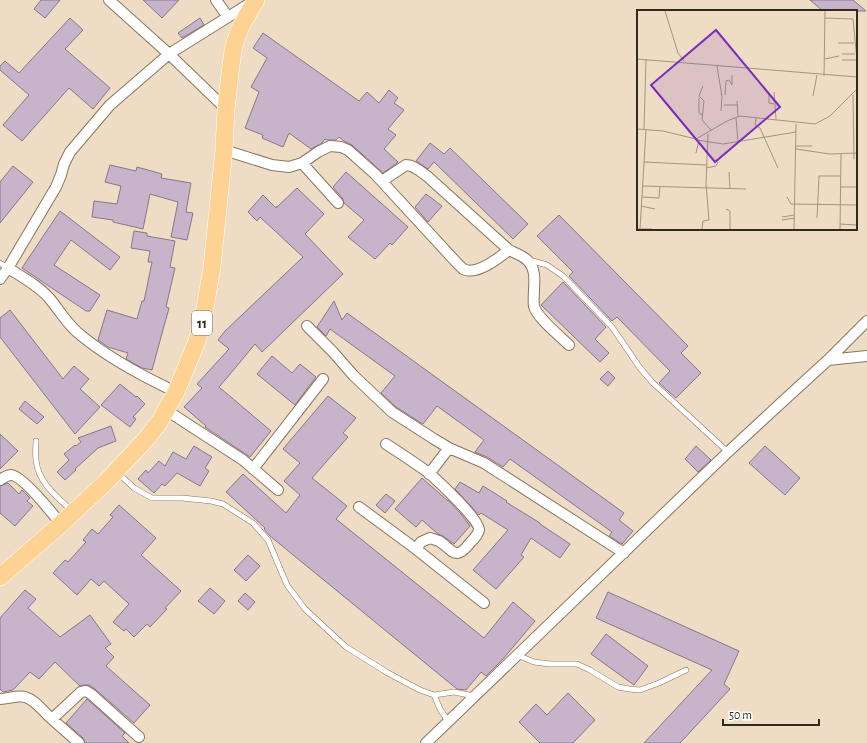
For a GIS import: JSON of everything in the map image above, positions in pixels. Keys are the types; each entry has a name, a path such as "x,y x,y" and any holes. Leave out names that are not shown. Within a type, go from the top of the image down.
{"highway":[{"name":"11","path":"0,577 106,482 147,438 160,421 176,392 197,341 204,314 212,267 224,150 230,65 234,45 241,26 256,0"}],"street":[{"path":"109,0 169,54 226,109"},
{"path":"216,0 228,17"},
{"path":"0,279 4,266 56,187 64,164 73,148 110,105 169,54 256,0"},
{"path":"224,150 272,165 289,167 302,163 330,146 341,147 348,150 375,174 464,270 477,270 496,260 509,250"},
{"path":"302,163 338,203"},
{"path":"382,181 406,165 414,167 427,176 509,250 527,260 533,268 534,306 543,321 568,345"},
{"path":"4,266 36,287 49,298 76,331 91,343 145,377 176,392"},
{"path":"426,743 728,452 828,360 867,321"},
{"path":"307,326 354,376 392,412 449,448 484,464 624,553"},
{"path":"828,360 867,356"},
{"path":"253,469 323,379"},
{"path":"166,410 243,460 278,490"},
{"path":"386,444 429,474 464,507 478,524 479,530 476,536 467,548 459,553 450,551 438,541 430,538 421,542 416,549"},
{"path":"429,474 449,448"},
{"path":"0,480 10,475 18,478 42,501 67,518"},
{"path":"359,507 416,549 484,603"},
{"path":"52,719 81,692 86,691 139,737"},
{"path":"0,699 17,696 29,698 79,743"}],"lane":[{"path":"527,260 547,265 563,276 612,327 640,368 653,383 728,452"},
{"path":"36,441 36,460 40,476 67,518"},
{"path":"116,471 134,488 152,498 182,498 211,501 223,504 253,524 268,540 287,585 304,609 346,647 388,673 420,690 434,695 454,692 475,696"},
{"path":"517,655 534,662 550,664 577,664 618,687 640,690 686,670"},
{"path":"434,695 440,709 448,721"}],"building":[{"path":"41,0 60,0 45,18 34,9"},
{"path":"143,0 179,0 162,18"},
{"path":"810,0 853,0 866,11 857,10 822,10"},
{"path":"70,18 83,30 65,49 110,88 93,109 69,88 22,141 3,125 29,95 0,70 0,66 5,61 19,73"},
{"path":"200,18 204,25 182,38 178,33"},
{"path":"263,33 359,101 367,92 379,103 389,90 398,98 394,103 404,110 388,129 396,135 384,149 398,162 383,173 352,145 339,137 336,140 325,139 322,143 311,149 289,133 283,147 262,138 263,135 245,128 259,92 251,87 267,58 253,48"},
{"path":"430,143 444,154 450,148 528,224 513,239 434,162 428,169 416,161"},
{"path":"110,165 136,171 137,167 162,174 161,178 191,183 186,212 193,213 187,240 171,237 178,202 150,194 143,229 113,222 113,220 92,217 94,201 117,204 121,186 105,182"},
{"path":"13,166 33,182 0,223 0,182"},
{"path":"346,172 408,227 392,245 390,243 375,259 348,237 364,220 344,203 343,199 333,187"},
{"path":"297,188 324,214 305,234 343,274 262,352 255,344 219,387 271,431 250,457 205,427 206,426 184,407 202,388 197,384 229,349 218,340 225,331 303,257 260,217 257,221 248,212 263,195 276,208"},
{"path":"426,194 442,206 428,222 415,207"},
{"path":"60,211 120,257 110,270 71,240 54,265 100,295 90,311 86,311 22,268"},
{"path":"559,215 688,346 681,353 701,373 676,398 659,383 670,371 617,317 612,321 569,276 573,272 537,236"},
{"path":"134,231 147,233 147,236 175,241 170,267 175,268 166,307 169,308 152,370 142,368 126,359 128,353 108,347 98,340 107,310 137,319 142,301 144,301 152,262 148,262 150,251 131,248"},
{"path":"563,282 606,327 595,339 609,353 600,362 541,305"},
{"path":"334,301 342,320 347,313 624,513 619,520 633,531 622,544 609,536 612,532 510,459 503,467 487,457 475,452 484,440 437,406 423,424 396,407 381,393 395,376 330,329 326,336 317,327"},
{"path":"10,310 63,379 74,366 89,379 80,389 100,407 75,434 0,337 0,318"},
{"path":"272,356 292,373 300,364 316,377 295,405 257,374"},
{"path":"608,371 615,378 608,386 600,379"},
{"path":"120,384 136,397 137,396 145,404 133,417 136,419 130,427 101,405"},
{"path":"328,396 356,418 343,433 348,437 312,478 347,506 336,519 484,638 513,602 535,621 503,659 486,676 481,672 466,690 457,689 270,536 264,529 265,528 226,492 243,474 286,513 300,495 284,481 300,463 283,449"},
{"path":"25,401 44,417 37,424 19,409"},
{"path":"111,426 116,441 98,448 65,480 57,472 69,460 64,454 81,442 78,438"},
{"path":"0,434 18,451 0,469"},
{"path":"194,446 212,457 205,468 209,471 200,486 177,473 165,486 162,484 154,493 138,479 146,470 148,473 159,461 165,466 173,452 186,459"},
{"path":"696,446 711,460 698,472 685,459"},
{"path":"765,446 800,478 785,495 749,463"},
{"path":"422,478 448,500 470,526 454,544 438,534 422,520 416,527 395,509"},
{"path":"460,482 479,493 483,486 570,544 560,558 531,538 521,555 524,557 496,589 473,570 508,530 481,513 479,515 455,489"},
{"path":"8,483 19,494 22,490 30,498 27,501 33,506 15,526 0,513 0,486"},
{"path":"386,494 395,501 385,513 376,505"},
{"path":"119,505 156,538 141,555 181,591 150,627 147,624 134,637 126,629 124,631 113,622 129,604 104,581 99,586 91,579 77,595 53,573 65,560 68,562 86,542 83,540 92,529 98,534 113,517 110,515"},
{"path":"248,555 260,566 246,581 234,570"},
{"path":"210,588 225,601 214,614 198,601"},
{"path":"25,590 36,599 28,608 60,637 90,615 111,644 105,648 114,657 106,666 150,705 134,723 95,689 89,685 80,686 55,662 39,679 30,672 13,690 3,692 0,689 0,618"},
{"path":"608,592 739,651 724,684 730,689 680,743 644,743 712,670 596,618"},
{"path":"245,593 255,602 248,610 238,601"},
{"path":"606,634 648,666 634,685 591,654"},
{"path":"568,693 595,720 573,743 540,743 519,722 536,704 547,715"},
{"path":"87,699 125,733 122,736 129,743 85,743 83,738 66,723"}]}
